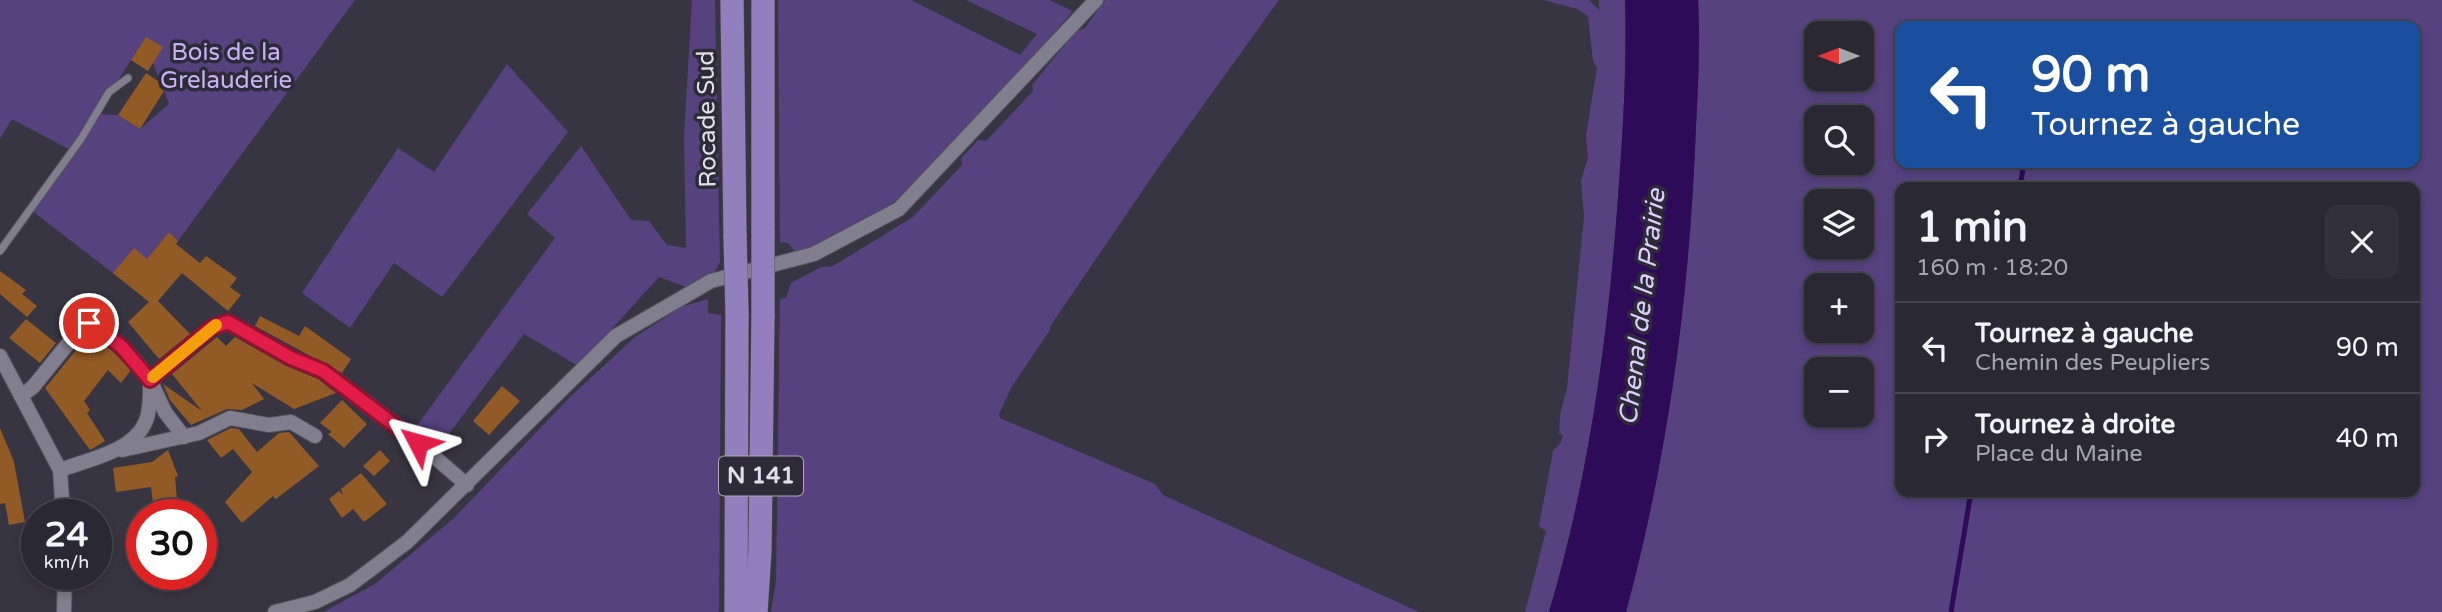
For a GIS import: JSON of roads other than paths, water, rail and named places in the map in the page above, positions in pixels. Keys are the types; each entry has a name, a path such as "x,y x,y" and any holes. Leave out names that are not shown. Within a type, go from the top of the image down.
{"highway":[{"name":"Rocade Sud","path":"732,0 737,312 736,612"},
{"name":"N 141","path":"756,612 760,550 763,314 763,0"}],"street":[{"path":"275,612 315,602 350,585 407,542 616,336 711,281 814,254 899,208 1096,0"},
{"path":"110,452 136,435 146,423 150,380 211,328 228,322 291,358 323,371 402,429 467,485"},
{"path":"21,396 33,387 84,324 95,326 121,346 150,380 165,412 184,437"},
{"path":"0,356 60,470 62,499"},
{"path":"60,470 110,452 184,437 230,418 269,425 291,422 315,436"},
{"path":"64,612 65,590"}],"lane":[{"path":"0,251 81,139 109,92 128,78"}],"water":[{"name":"Chenal de la Prairie","path":"1625,0 1698,0 1699,56 1692,208 1681,325 1664,440 1626,612 1549,612 1586,459 1609,302 1625,74"}],"waterway":[{"path":"2021,182 2023,168"},
{"path":"1951,612 1970,497"}],"park label":[{"name":"Bois de la Grelauderie","path":"226,66"}]}
